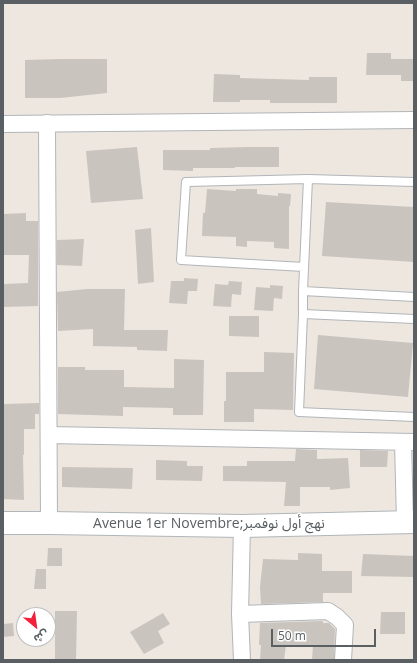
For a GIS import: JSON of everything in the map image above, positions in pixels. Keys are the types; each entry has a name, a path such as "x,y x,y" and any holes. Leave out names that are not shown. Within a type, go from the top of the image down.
{"main road":[{"name":"Avenue 1er Novembre;نهج أول نوفمبر","path":"3,524 49,523 242,526 410,522"}],"street":[{"path":"3,124 414,120"},
{"path":"47,123 49,523"},
{"path":"48,435 409,442 410,522"},
{"path":"242,526 240,614 242,660"},
{"path":"240,614 328,611 345,625 343,660"}],"lane":[{"path":"308,179 298,412 414,417"},
{"path":"304,267 182,260 186,182 308,179 414,182"},
{"path":"303,292 414,297"},
{"path":"303,314 414,319"}],"building":[{"path":"367,53 391,53 391,59 414,59 414,81 401,81 401,75 366,75"},
{"path":"107,59 107,93 60,98 25,98 25,60"},
{"path":"214,74 240,75 240,78 309,80 309,77 337,77 337,103 270,103 270,100 213,102"},
{"path":"137,147 143,199 91,203 86,151"},
{"path":"279,147 279,167 193,168 193,171 163,170 163,150 210,150 210,148"},
{"path":"207,189 236,191 236,189 257,189 257,194 278,196 278,193 291,194 289,206 289,249 274,248 274,242 247,241 247,247 236,246 236,237 202,236 203,213 205,213"},
{"path":"326,202 414,207 414,262 322,256"},
{"path":"26,213 26,221 38,221 38,306 3,307 4,284 28,283 29,255 3,255 3,214"},
{"path":"151,228 154,282 138,284 135,230"},
{"path":"84,239 82,266 57,265 57,240"},
{"path":"184,278 198,279 197,291 188,291 187,304 169,303 171,281 184,281"},
{"path":"229,281 242,282 241,295 232,294 231,307 213,306 215,284 228,285"},
{"path":"270,285 283,286 282,299 274,298 273,311 254,310 256,287 270,288"},
{"path":"87,289 125,289 124,330 168,330 167,351 137,350 137,347 93,346 93,329 58,331 57,292"},
{"path":"229,316 259,316 259,337 229,336"},
{"path":"318,335 413,343 408,397 314,389"},
{"path":"264,352 294,353 293,410 254,409 254,422 224,422 226,372 264,372"},
{"path":"174,359 204,360 203,415 173,415 173,408 123,407 123,416 58,414 58,367 85,367 85,370 124,370 124,387 174,388"},
{"path":"39,403 39,414 35,414 35,429 24,429 24,500 3,499 3,404"},
{"path":"296,449 317,450 317,459 348,458 350,488 330,490 330,487 300,487 300,506 284,506 286,482 223,481 223,466 247,466 247,461 295,461"},
{"path":"360,450 388,451 387,467 360,467"},
{"path":"156,460 187,461 187,466 203,466 202,481 156,480"},
{"path":"62,467 133,468 132,489 62,487"},
{"path":"48,548 62,548 62,566 47,566"},
{"path":"298,553 322,554 322,571 352,571 352,593 323,593 323,602 261,604 260,587 263,559 298,560"},
{"path":"363,554 414,556 414,577 361,576"},
{"path":"36,569 46,569 46,589 34,589"},
{"path":"56,611 77,611 76,660 55,660"},
{"path":"381,612 405,612 405,634 380,634"},
{"path":"163,613 170,624 158,631 164,643 144,654 130,632"},
{"path":"323,621 323,623 329,623 335,629 334,660 312,660 313,645 286,645 284,660 260,660 260,623"},
{"path":"13,623 14,636 3,637 3,624"}]}
